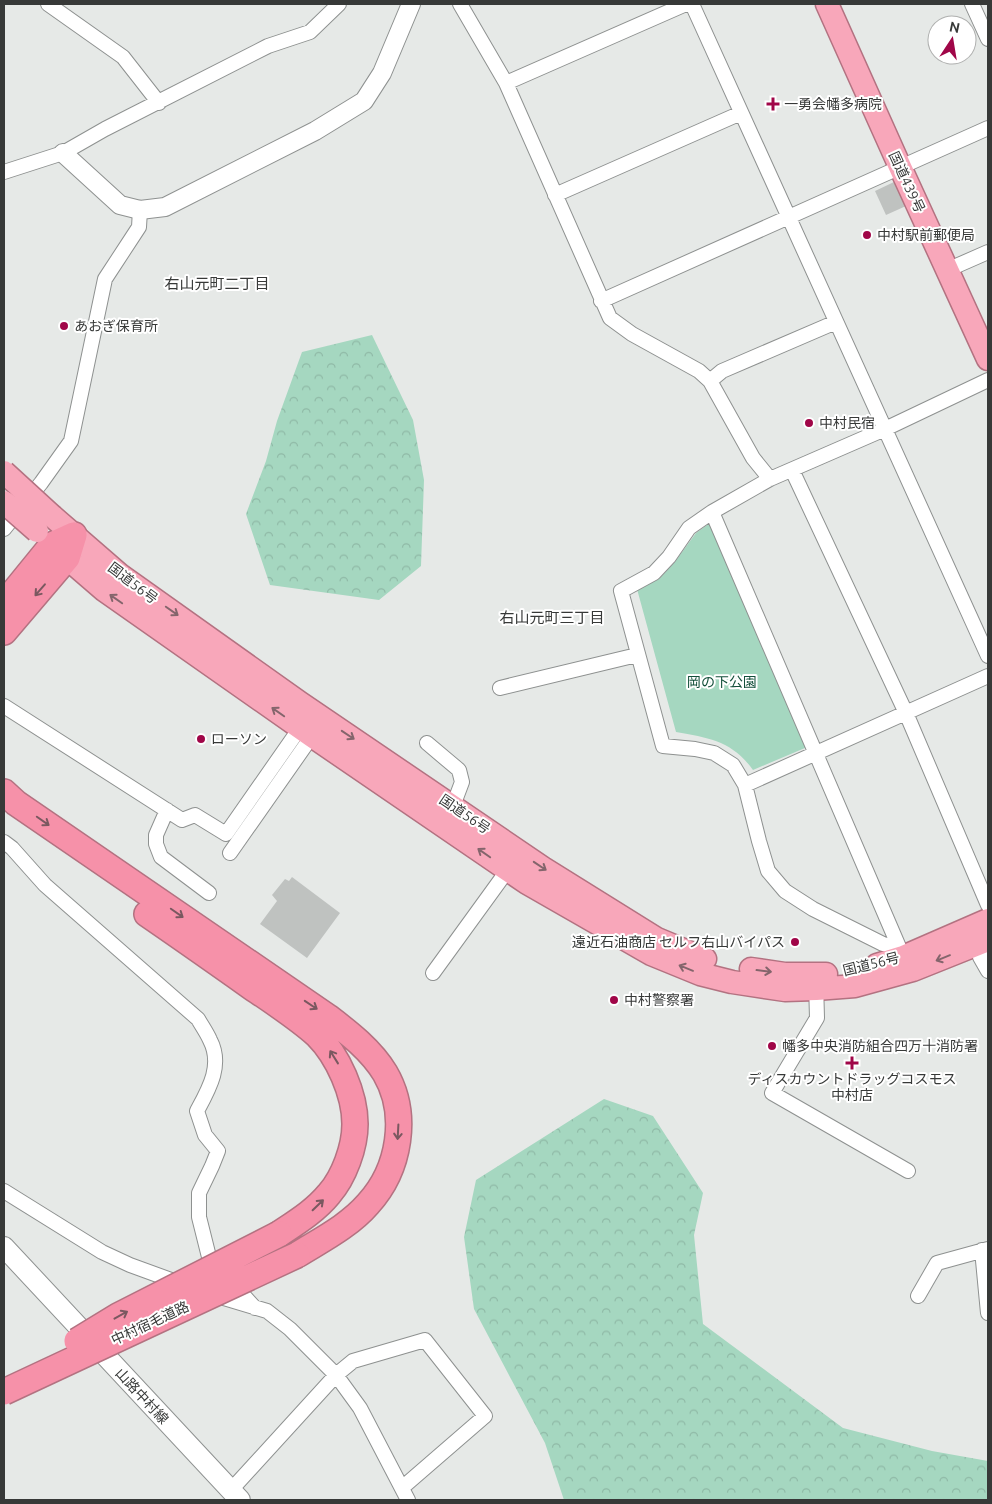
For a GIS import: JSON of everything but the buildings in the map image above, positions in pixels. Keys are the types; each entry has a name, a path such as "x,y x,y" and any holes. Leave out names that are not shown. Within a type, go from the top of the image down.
{"highway":[{"name":"国道439号","path":"827,4 900,169 988,359"},
{"name":"国道56号","path":"4,472 56,537"},
{"name":"国道56号","path":"4,502 56,537 120,575 310,726 514,861"},
{"path":"4,604 56,537"},
{"path":"4,632 56,537"},
{"name":"国道56号","path":"310,726 453,806 514,861 527,883 619,937 652,954 700,974 732,982 785,990 852,972 988,920"},
{"name":"中村宿毛道路","path":"4,792 16,803 328,1016 356,1039 384,1073 393,1092 399,1119 398,1146 382,1185 368,1204 332,1234 297,1255 4,1392"},
{"name":"中村宿毛道路","path":"4,814 283,1009 317,1036 334,1055 345,1079 352,1103 355,1124 352,1147 343,1172 330,1194 308,1215 279,1234 118,1316 4,1384"},
{"name":"国道56号","path":"816,982 855,986 905,973 987,938"}],"main road":[{"name":"山路中村線","path":"4,1247 235,1495"}],"street":[{"path":"48,4 124,57 159,103"},
{"path":"4,172 63,153 105,129 268,46 310,32 339,4"},
{"path":"63,153 120,204 140,210 165,207 315,131 364,101 382,73 411,4"},
{"path":"460,4 506,83 610,318 624,329 699,371 710,381 753,458 770,479"},
{"path":"506,83 686,4"},
{"path":"692,4 988,656"},
{"path":"972,4 988,40"},
{"path":"554,195 741,113"},
{"path":"601,301 900,169 988,128"},
{"path":"4,529 41,483 71,441 105,279 139,227 140,210"},
{"path":"947,270 988,252"},
{"path":"710,381 722,371 836,322"},
{"path":"901,953 813,909 785,891 768,871 745,785 733,765 714,753 663,746 621,592 654,573 669,557 689,528 712,512 770,479 885,429 988,380"},
{"path":"792,470 906,713 988,905"},
{"path":"712,512 901,953"},
{"path":"500,688 638,655"},
{"path":"745,785 988,676"},
{"path":"4,706 182,820 195,815 226,834 310,726"},
{"path":"230,853 310,726"},
{"path":"427,743 459,770 462,782 453,806"},
{"path":"167,810 156,835 156,844 161,857 209,893"},
{"path":"4,842 12,848 45,886 198,1020 211,1041 216,1061 210,1087 197,1111 205,1135 218,1151 199,1193 199,1217 209,1257 255,1308"},
{"path":"434,973 514,861"},
{"path":"987,938 980,957 988,971"},
{"path":"816,982 817,1018 772,1093 908,1171"},
{"path":"4,1191 102,1252 130,1265 267,1311 290,1329 336,1375 360,1408 405,1494 485,1416 425,1340 353,1361 336,1375 235,1495"},
{"path":"918,1296 937,1262 985,1249 988,1313"}],"green space":[{"path":"372,335 413,420 424,480 421,566 379,600 270,585 246,514 266,461 277,421 302,352"},
{"name":"岡の下公園","path":"714,520 812,745 753,770 737,753 719,742 676,732 637,589 659,579 674,563 696,533"},
{"path":"604,1099 653,1116 703,1193 694,1235 703,1324 843,1428 932,1451 988,1461 988,1500 564,1500 545,1443 474,1309 464,1237 476,1180"}],"place":[{"name":"一勇会幡多病院","path":"773,104"},
{"name":"中村駅前郵便局","path":"867,235"},
{"name":"あおぎ保育所","path":"64,326"},
{"name":"中村民宿","path":"809,423"},
{"name":"ローソン","path":"201,739"},
{"name":"遠近石油商店 セルフ右山バイパス","path":"795,942"},
{"name":"中村警察署","path":"614,1000"},
{"name":"幡多中央消防組合四万十消防署","path":"772,1046"},
{"name":"ディスカウントドラッグコスモス 中村店","path":"852,1063"}],"district":[{"name":"右山元町二丁目","path":"217,284"},
{"name":"右山元町三丁目","path":"552,618"}]}
